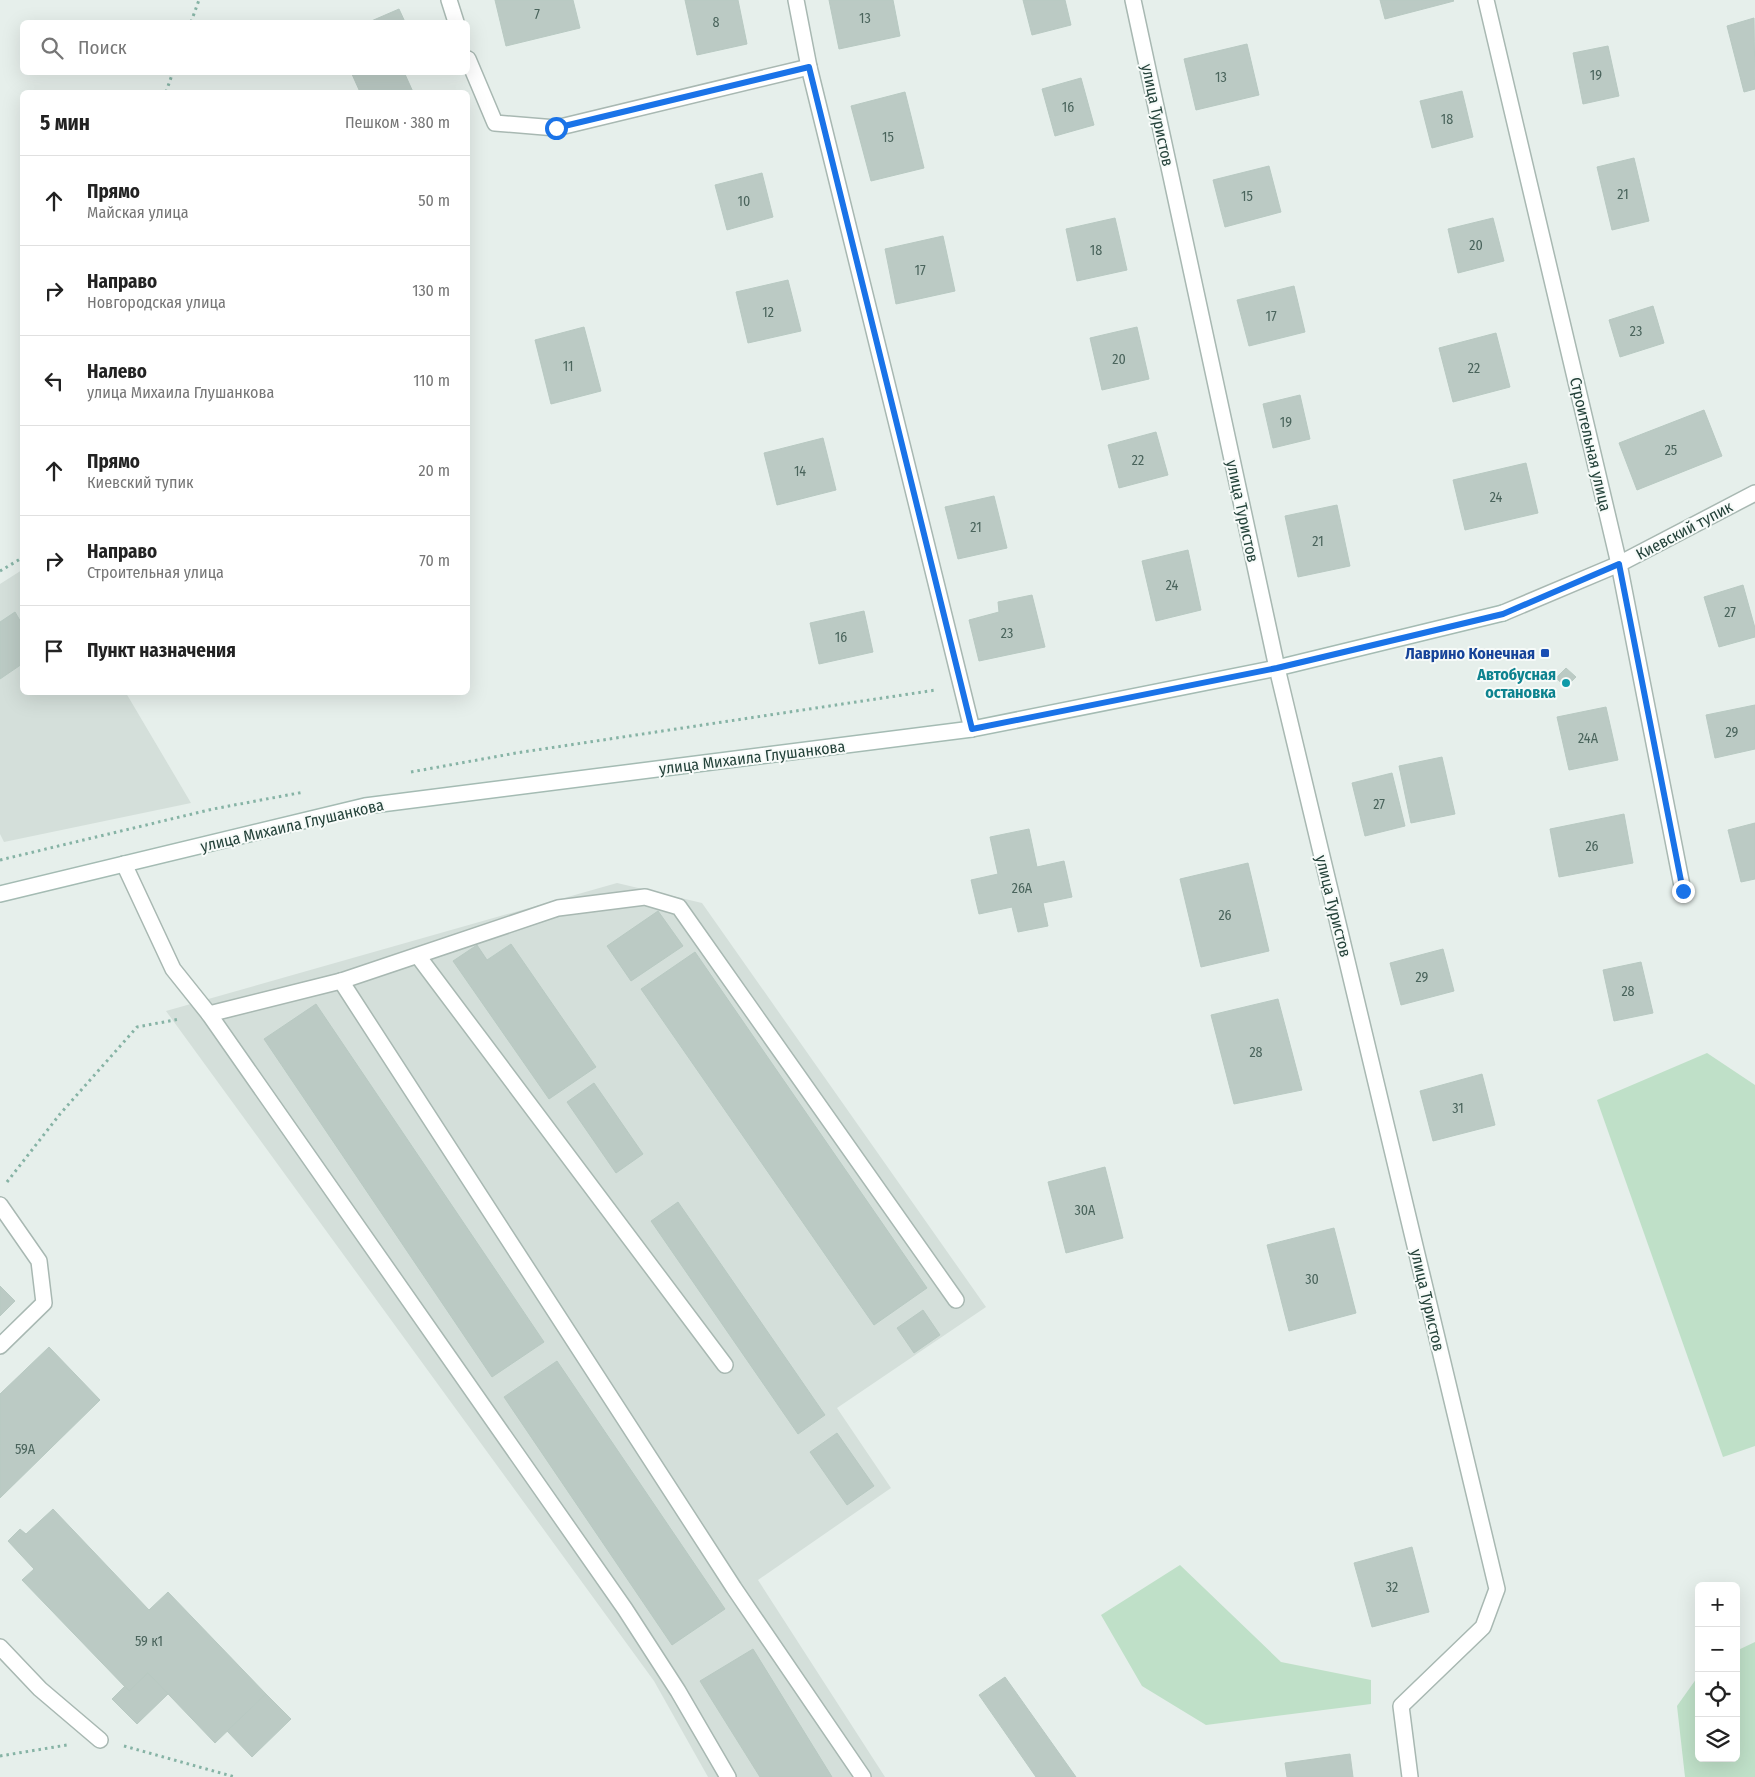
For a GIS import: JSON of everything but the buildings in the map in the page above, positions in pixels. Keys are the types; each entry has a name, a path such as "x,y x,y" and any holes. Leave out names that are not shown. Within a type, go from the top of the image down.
{"street":[{"path":"448,0 455,20"},
{"path":"796,0 809,67 972,729"},
{"name":"улица Туристов","path":"1133,0 1277,668 1497,1589 1483,1627 1401,1706 1410,1777"},
{"name":"Строительная улица","path":"1486,0 1619,564 1683,891"},
{"path":"470,64 495,123 556,128 809,67"},
{"name":"Киевский тупик","path":"1503,614 1619,564 1755,493"},
{"name":"улица Михаила Глушанкова","path":"0,894 365,806 972,729 1277,668 1503,614"},
{"path":"124,864 173,969 209,1014 625,1609 678,1691 728,1777"},
{"path":"209,1014 341,982 558,908 645,897 679,906 956,1300"},
{"path":"418,956 725,1365"},
{"path":"341,982 734,1588 863,1777"},
{"path":"0,1205 39,1261 44,1304 0,1346"},
{"path":"0,1647 40,1689 100,1740"}],"path":[{"path":"192,20 199,0"},
{"path":"167,90 172,75"},
{"path":"0,571 20,559"},
{"path":"6,1182 60,1114 137,1027 209,1014"}],"shaded area":[{"path":"20,571 20,695 127,695 191,803 4,842 0,834 0,584"},
{"path":"617,883 702,903 986,1307 837,1408 891,1488 758,1580 885,1777 708,1777 654,1681 166,1011"}],"green space":[{"path":"1707,1053 1755,1085 1755,1446 1723,1457 1597,1100"},
{"path":"1180,1565 1281,1662 1371,1680 1371,1704 1206,1725 1142,1686 1101,1615"},
{"path":"1755,1642 1755,1777 1685,1777 1677,1706 1695,1681 1695,1762 1740,1762 1740,1649"}],"place":[{"name":"Лаврино Конечная","path":"1545,653"},
{"name":"Автобусная остановка","path":"1566,683"}],"route":[{"path":"556,128 809,67 972,729 1277,668 1503,614 1619,564 1683,891"}]}
